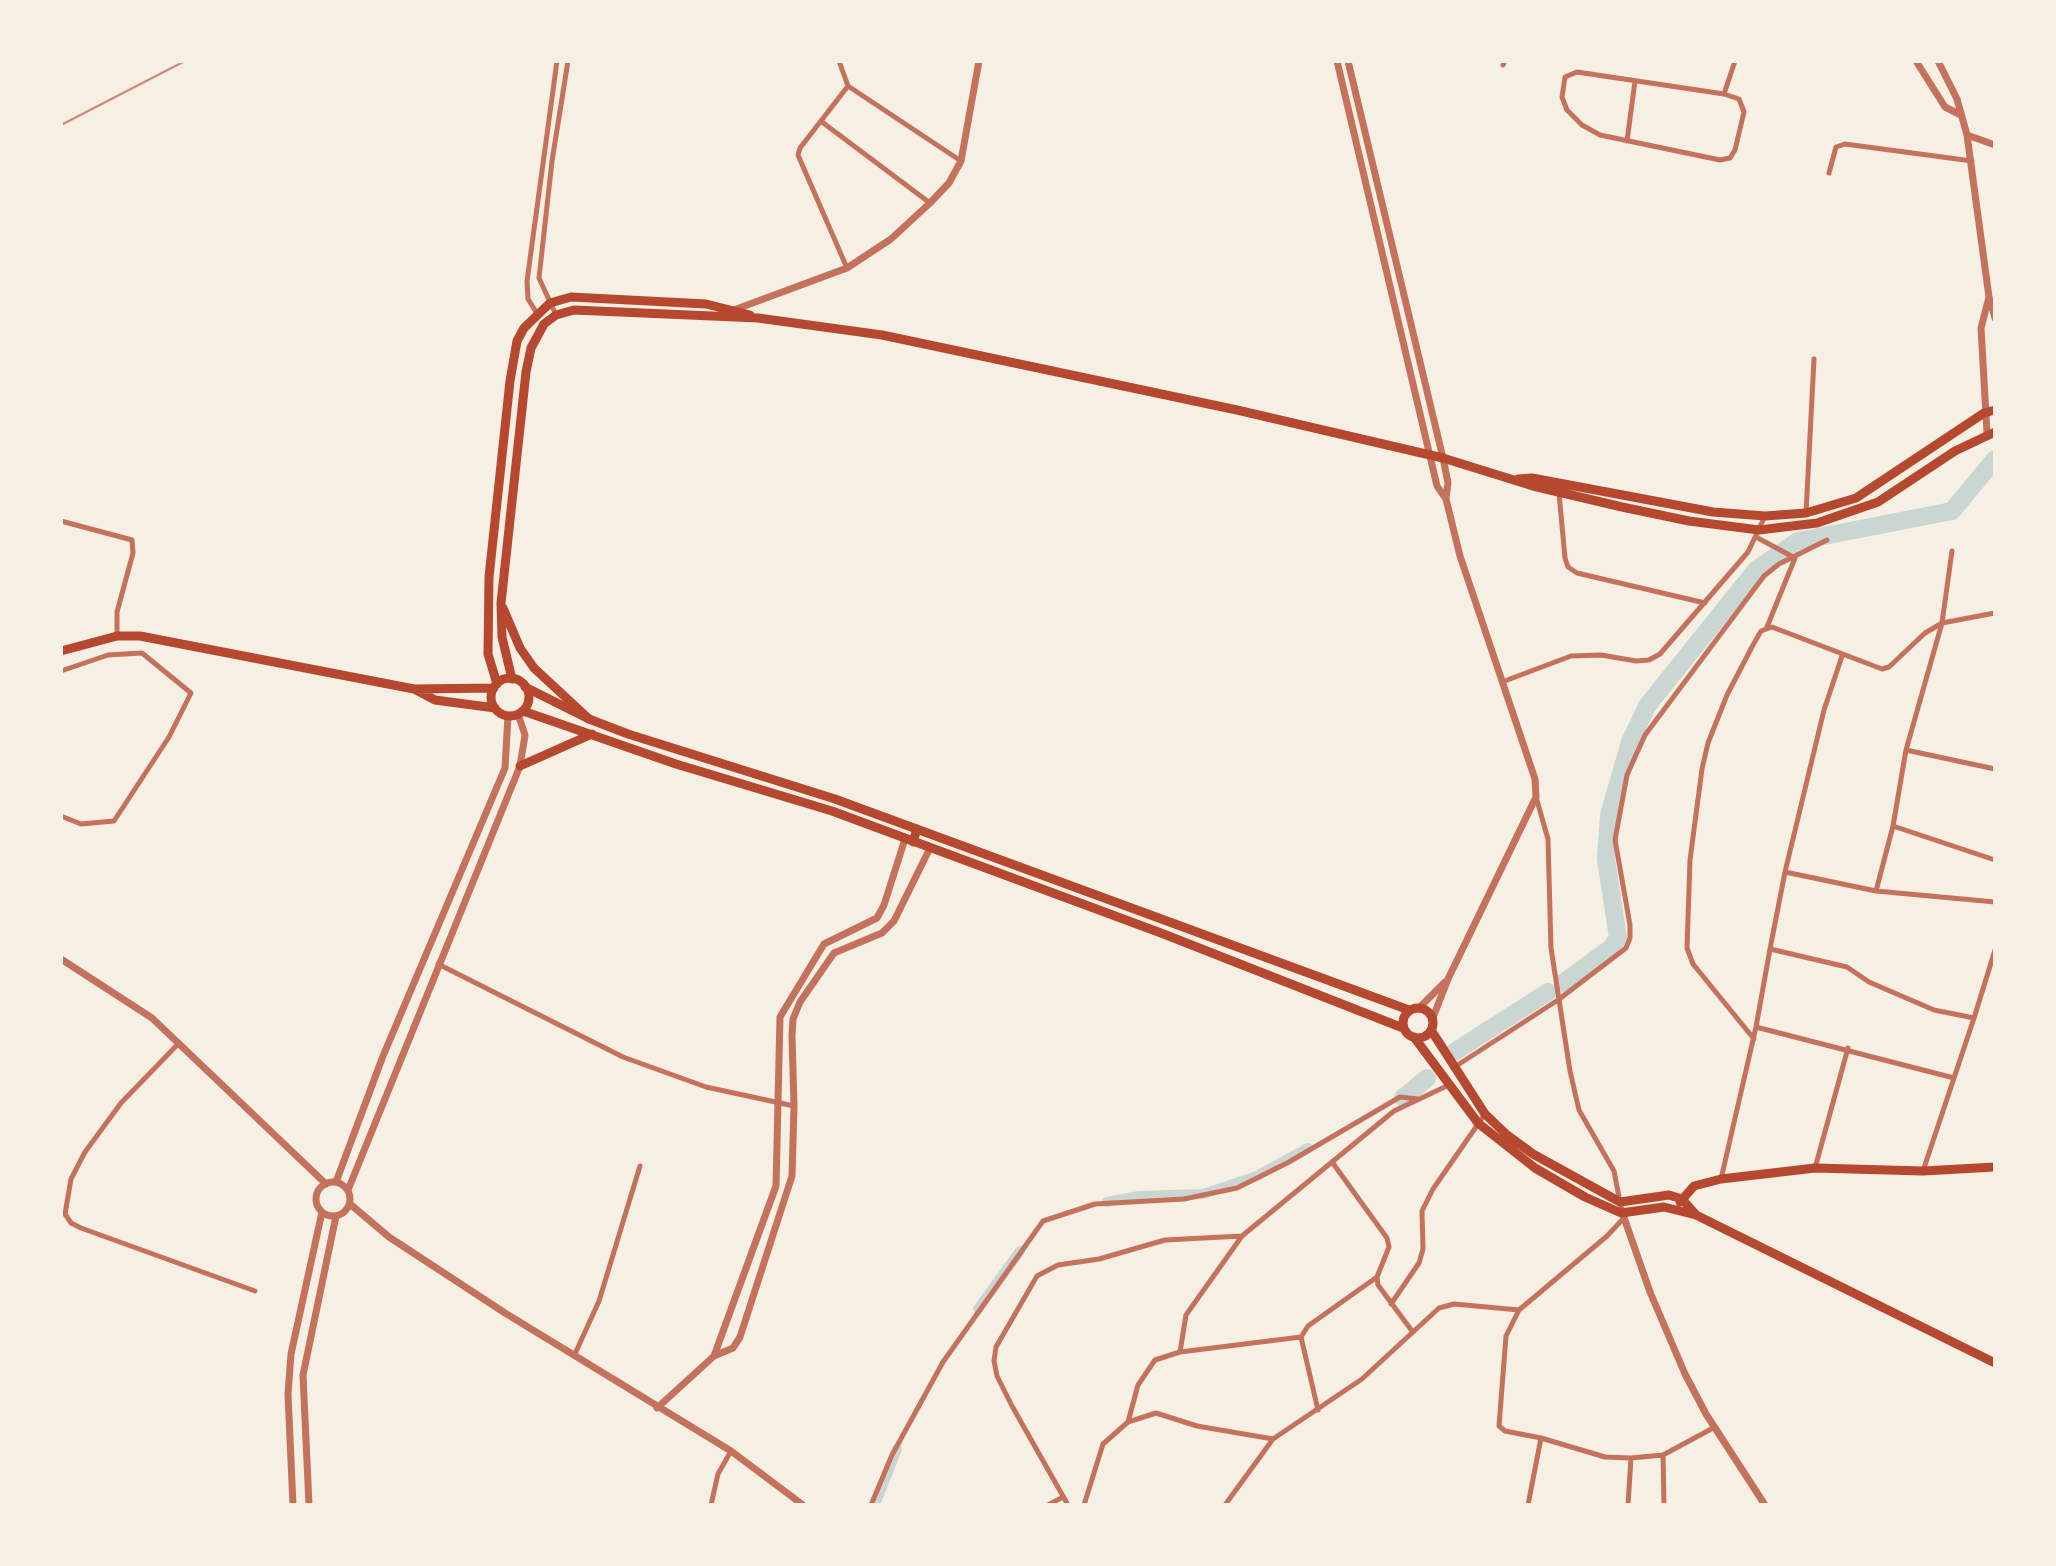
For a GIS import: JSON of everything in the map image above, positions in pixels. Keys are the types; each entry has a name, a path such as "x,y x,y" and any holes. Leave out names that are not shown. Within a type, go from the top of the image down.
{"main road":[{"path":"495,708 491,698 495,686 488,654 487,616 510,381 517,341 537,312 550,303 571,297 597,296 733,309 758,317"},
{"path":"1696,1215 1682,1199 1658,1195 1620,1202 1533,1154 1507,1136 1485,1114 1453,1068 1428,1012 835,799 589,719 512,679 502,637 501,603 526,372 531,348 544,324 556,315 574,310 758,317 882,335 1237,410 1443,458 1559,492 1757,534 1817,523 1878,502 1955,450 1991,432"},
{"path":"1517,479 1532,478 1713,512 1765,516 1806,513 1856,498 1984,414 1995,410"},
{"path":"501,603 520,648 534,668 589,719"},
{"path":"61,651 117,636 162,639 414,689 495,686 512,679"},
{"path":"521,712 528,702 525,687"},
{"path":"414,689 435,700 495,708 508,716 521,712 676,764 832,811 1161,933 1403,1028 1414,1037 1478,1123 1535,1168 1622,1216 1675,1208 1696,1215 1995,1363"},
{"path":"520,766 592,734"},
{"path":"909,840 918,829"},
{"path":"1403,1028 1403,1018 1414,1009"},
{"path":"1414,1037 1424,1036 1432,1025"},
{"path":"1675,1208 1694,1186 1721,1179 1815,1168 1923,1171 1995,1167"}],"street":[{"path":"544,324 528,299 527,281 557,61"},
{"path":"556,315 539,278 552,161 568,61"},
{"path":"839,61 848,86 961,161"},
{"path":"726,317 733,309 847,268 891,239 949,183 961,161 979,61"},
{"path":"1337,61 1437,486 1446,499 1460,556 1535,779 1536,797 1548,839 1551,948 1579,1110 1614,1171 1622,1216 1685,1374 1765,1505"},
{"path":"1348,61 1443,458 1448,483 1446,499"},
{"path":"1724,94 1735,61"},
{"path":"1916,61 1945,107 1959,114"},
{"path":"1938,61 1957,99 1967,135 1989,297 1995,318"},
{"path":"1577,72 1635,81 1724,94 1743,104 1735,150 1730,158 1720,160 1600,135 1582,125 1567,110 1562,97 1565,77 1577,72"},
{"path":"1626,141 1635,81"},
{"path":"847,268 798,155 800,148 848,86"},
{"path":"822,122 929,203"},
{"path":"1967,135 1995,145"},
{"path":"1829,173 1836,147 1845,144 1972,162"},
{"path":"1989,297 1981,328 1984,414 1991,432"},
{"path":"1806,513 1814,359"},
{"path":"1559,492 1568,567 1577,573 1705,603"},
{"path":"1502,682 1572,656 1601,655 1649,660 1660,654 1748,552 1765,516"},
{"path":"61,521 132,540 133,553 117,612 117,636"},
{"path":"1757,534 1795,558"},
{"path":"1453,1068 1558,1000 1618,956 1630,938 1615,840 1628,775 1645,735 1749,592 1779,564 1827,540"},
{"path":"1876,891 1893,826 1906,750 1942,623 1952,551"},
{"path":"1754,1039 1688,956 1689,872 1697,794 1707,743 1737,675 1761,631 1767,627 1795,558"},
{"path":"1767,627 1876,668 1889,667 1925,633 1942,623 1995,613"},
{"path":"61,671 108,655 142,653 191,693 169,737 114,821 81,824 61,816"},
{"path":"1721,1179 1754,1039 1784,872 1824,709 1842,656"},
{"path":"348,1190 336,1182 326,1184 317,1194 317,1204 322,1212 336,1216 345,1212 350,1204 348,1190 520,766 525,735 521,712"},
{"path":"336,1182 383,1056 505,768 508,716"},
{"path":"1906,750 1995,769"},
{"path":"1432,1025 1448,979 1536,797"},
{"path":"1893,826 1995,860"},
{"path":"714,1356 776,1186 779,1029 784,1007 824,944 877,918 909,840"},
{"path":"657,1408 714,1356 733,1348 740,1337 792,1176 792,1036 793,1019 800,1002 834,953 882,933 894,921 904,906 930,848"},
{"path":"1784,872 1876,891 1995,902"},
{"path":"1770,949 1847,967 1870,982 1934,1010 1974,1018"},
{"path":"1923,1171 1995,950"},
{"path":"61,959 152,1018 326,1184"},
{"path":"438,964 623,1057 706,1087 794,1106"},
{"path":"1414,1009 1448,979"},
{"path":"1756,1027 1848,1048 1954,1077"},
{"path":"179,1043 121,1102 85,1152 71,1179 65,1214 71,1223 81,1228 254,1291"},
{"path":"1815,1168 1848,1048"},
{"path":"1180,1352 1186,1315 1242,1236 1394,1111 1451,1084"},
{"path":"871,1505 892,1455 943,1362 1043,1221 1095,1204 1184,1199 1237,1188 1289,1162 1400,1097 1418,1099"},
{"path":"1391,1304 1419,1263 1423,1249 1422,1211 1433,1189 1485,1114"},
{"path":"1332,1162 1387,1238 1390,1247 1377,1277 1378,1285 1412,1331"},
{"path":"574,1356 599,1301 640,1166"},
{"path":"350,1204 389,1237 657,1408 731,1451 803,1505"},
{"path":"293,1505 288,1394 291,1354 322,1212"},
{"path":"309,1505 303,1375 336,1216"},
{"path":"1622,1216 1607,1236 1519,1310 1506,1336 1497,1419 1499,1426 1505,1431 1541,1438 1605,1457 1631,1458 1663,1455 1715,1427"},
{"path":"1068,1505 996,1376 996,1347 1037,1276 1058,1265 1099,1259 1165,1240 1242,1236"},
{"path":"1318,1410 1301,1337 1308,1326 1377,1277"},
{"path":"1226,1505 1273,1439 1362,1379 1439,1308 1454,1304 1519,1310"},
{"path":"1128,1422 1138,1385 1155,1360 1180,1352 1301,1337"},
{"path":"1084,1505 1103,1444 1128,1422 1156,1413 1197,1426 1273,1439"},
{"path":"1528,1505 1541,1438"},
{"path":"711,1505 718,1474 731,1451"},
{"path":"1663,1455 1664,1505"},
{"path":"1628,1505 1631,1458"},
{"path":"1048,1505 1063,1497"}],"waterway":[{"path":"1563,983 1611,948 1618,938 1606,859 1609,815 1630,742 1647,706 1756,570 1798,541 1952,511 1995,459"},
{"path":"1454,1052 1548,992"},
{"path":"1403,1098 1427,1078"},
{"path":"1107,1202 1139,1196 1203,1194 1257,1176 1308,1148"},
{"path":"978,1309 1020,1251"},
{"path":"875,1505 897,1449"}],"railway":[{"path":"61,125 185,61"}]}
